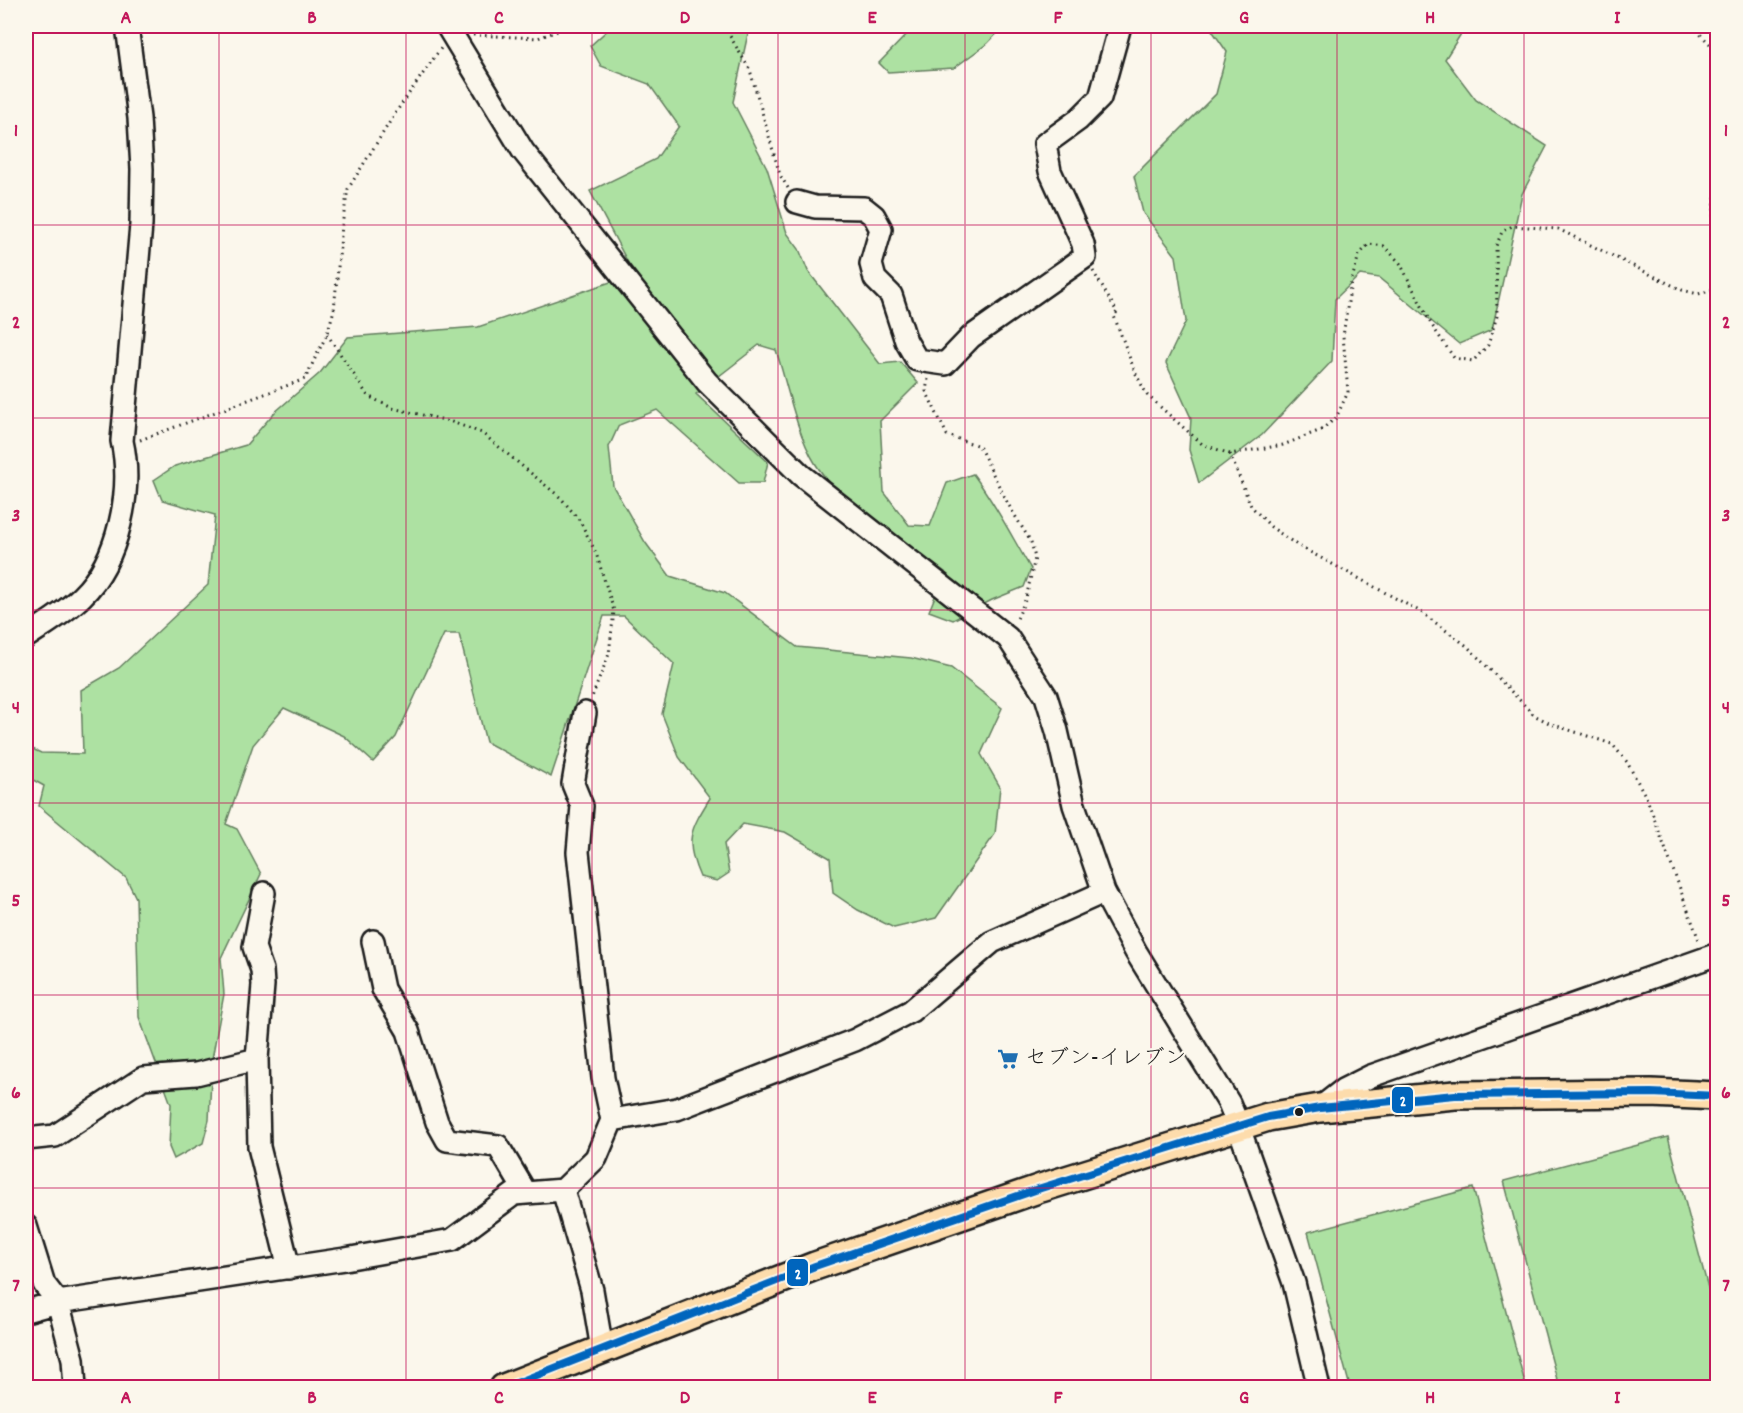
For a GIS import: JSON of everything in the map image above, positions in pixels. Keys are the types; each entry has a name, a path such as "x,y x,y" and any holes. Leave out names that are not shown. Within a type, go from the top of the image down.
{"main road":[{"path":"504,1388 816,1266 1041,1188 1238,1125 1320,1108 1488,1094 1651,1092 1718,1096"}],"street":[{"path":"26,637 63,613 83,595 104,570 121,520 128,466 123,441 141,225 142,169 139,118 127,26"},
{"path":"797,202 815,207 864,208 874,216 881,229 871,264 875,279 891,295 906,341 917,360 945,364 971,337 1085,257 1083,244 1050,171 1045,144 1078,120 1100,98 1120,26"},
{"path":"449,30 523,151 707,382 801,475 1008,638 1046,696 1057,731 1077,815 1104,892 1142,962 1229,1103 1238,1125 1294,1283 1319,1388"},
{"path":"26,1311 58,1302 289,1268 452,1240 514,1194 563,1190 596,1158 612,1120 603,1078 578,852 582,806 573,784 585,713"},
{"path":"612,1120 676,1108 855,1040 911,1011 992,942 1104,892"},
{"path":"264,893 254,947 262,970 263,984 256,1059 259,1147 289,1268"},
{"path":"373,941 383,989 408,1031 437,1122 447,1140 498,1146 526,1193"},
{"path":"1320,1108 1343,1090 1371,1076 1711,956"},
{"path":"26,1139 55,1136 143,1078 196,1074 256,1059"},
{"path":"563,1190 592,1290 602,1348"},
{"path":"26,1227 44,1284 58,1302 73,1359 75,1388"}],"path":[{"path":"123,441 143,440 153,434 305,379 327,334 336,292 348,189 449,30 538,38 571,26"},
{"path":"724,26 750,70 780,175 797,202"},
{"path":"1692,26 1718,52"},
{"path":"1718,167 1712,229 1718,250"},
{"path":"1085,257 1117,312 1114,316 1135,372 1148,395 1202,444 1230,454 1283,445 1321,430 1336,418 1348,392 1343,336 1351,282 1359,255 1369,244 1384,246 1400,263 1431,324 1454,358 1473,361 1488,345 1497,316 1496,246 1502,232 1512,226 1558,229 1682,290 1698,294 1718,289"},
{"path":"327,334 368,396 392,408 449,421 482,433 561,498 580,521 596,553 615,612 609,654 585,713"},
{"path":"930,362 926,391 947,435 979,446 1008,504 1031,542 1035,558 1026,598 1008,638"},
{"path":"1230,454 1251,506 1271,527 1297,545 1421,612 1467,646 1534,715 1551,724 1612,744 1627,762 1647,799 1680,895 1711,956 1718,986"}],"green space":[{"path":"612,26 746,26 749,29 733,102 767,168 787,233 799,249 808,271 880,364 900,362 918,383 880,421 884,492 909,525 930,526 947,483 973,474 996,508 1031,569 1024,587 953,620 929,611 945,572 857,509 827,479 815,463 802,437 776,350 759,345 696,394 768,462 763,483 739,483 657,410 619,425 609,447 613,486 645,542 670,576 725,593 797,647 911,658 951,668 1002,708 981,754 1000,787 995,834 936,918 894,928 858,910 833,893 830,858 785,832 743,824 724,844 729,873 717,881 700,877 692,854 692,836 698,819 710,798 679,757 662,714 674,664 624,616 604,616 551,777 486,742 459,634 444,634 396,737 373,762 344,736 284,708 253,745 226,824 237,829 261,874 221,958 224,994 212,1059 209,1120 203,1143 174,1159 169,1147 171,1104 139,1017 136,898 126,878 39,806 44,786 26,776 26,746 41,753 83,754 81,690 119,668 208,585 215,515 162,500 154,480 175,466 246,445 274,413 320,373 348,337 478,327 634,274 590,191 656,159 679,126 649,84 601,66 590,46"},
{"path":"908,26 1004,26 988,43 954,68 888,72 879,63 909,32"},
{"path":"1209,26 1466,26 1445,59 1476,100 1547,146 1522,194 1492,330 1459,344 1379,278 1360,275 1335,299 1332,361 1262,435 1199,483 1189,450 1191,418 1166,363 1186,321 1176,256 1143,213 1134,176 1216,94 1227,52"},
{"path":"1668,1137 1717,1322 1717,1387 1559,1387 1504,1181"},
{"path":"1473,1188 1526,1387 1350,1387 1308,1232"}],"transit line":[{"name":"2","path":"504,1388 815,1266 1041,1188 1268,1117 1320,1108 1455,1095 1651,1093 1718,1096"}],"place":[{"name":"セブン-イレブン","path":"1008,1059"}]}
